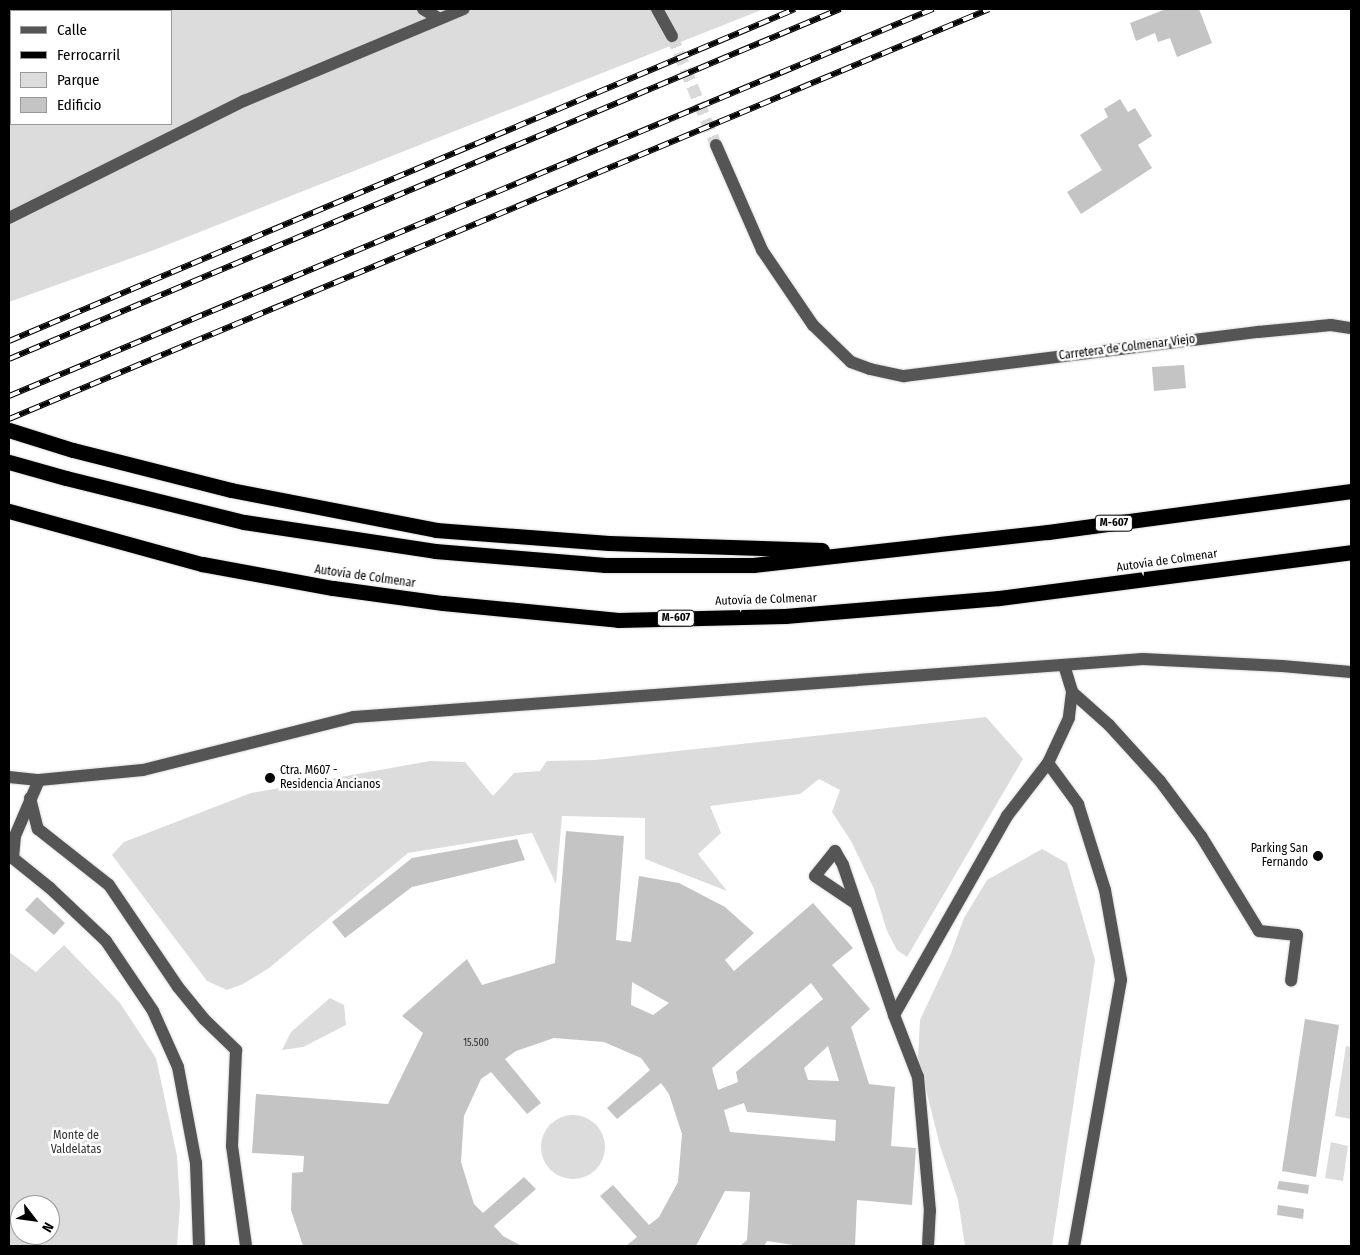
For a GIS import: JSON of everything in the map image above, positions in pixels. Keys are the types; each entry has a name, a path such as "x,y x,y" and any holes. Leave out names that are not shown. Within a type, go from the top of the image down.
{"highway":[{"path":"9,430 73,450 231,490 436,530 609,543 876,552"},
{"name":"M-607","path":"9,462 244,522 435,551 606,565 743,565 876,552 1058,531 1351,491"},
{"name":"Autovía de Colmenar","path":"9,511 202,564 334,588 443,604 618,620 785,616 999,598 1351,552"}],"street":[{"path":"423,9 438,18"},
{"path":"9,218 244,101 438,18 464,9"},
{"path":"657,9 672,36"},
{"name":"Carretera de Colmenar Viejo","path":"716,145 762,250 813,325 851,362 870,370 904,376 1258,332 1331,325 1351,328"},
{"path":"9,777 39,780 143,770 354,718 1143,660 1351,672"},
{"path":"894,1015 1008,816 1048,763 1069,718 1072,692 1064,665"},
{"path":"1072,692 1109,725 1160,781 1200,836 1259,931 1297,935 1291,981"},
{"path":"1048,763 1078,804 1105,890 1121,980 1074,1246"},
{"path":"39,780 15,836 11,856 106,940 153,1011 178,1066 196,1163 199,1246"},
{"path":"30,798 38,829 109,885 178,987 204,1019 236,1050 232,1146 246,1246"},
{"path":"855,903 918,1077 930,1211 928,1246"}],"green space":[{"path":"9,9 764,9 154,250 9,302"},
{"path":"986,717 1023,759 907,957 897,950 887,931 874,889 851,841 832,812 840,790 819,779 800,794 710,806 721,833 698,854 727,891 645,859 645,818 562,816 556,884 532,833 408,853 269,968 243,984 227,990 207,981 112,855 124,842 251,793 430,761 465,762 493,796 514,773 540,771 547,761 595,760"},
{"path":"1042,849 1067,863 1095,960 1052,1246 965,1246 958,1200 940,1146 918,1057 920,1020 950,956 964,918 987,880"},
{"name":"Monte de Valdelatas","path":"64,945 120,1003 156,1058 177,1156 180,1205 177,1246 9,1246 9,952 36,972"},
{"path":"330,998 344,1005 346,1025 303,1047 282,1050 291,1032"},
{"path":"1346,1046 1351,1047 1351,1119 1335,1116"},
{"path":"573,1115 585,1118 596,1124 602,1135 605,1147 602,1159 596,1170 585,1176 573,1179 561,1176 550,1170 544,1159 541,1147 544,1135 550,1124 561,1118"},
{"path":"1331,1142 1348,1146 1343,1181 1325,1178"}],"building":[{"path":"1166,9 1199,9 1212,43 1177,57 1170,38 1158,42 1155,33 1136,41 1130,23"},
{"path":"1120,99 1128,112 1135,108 1152,136 1138,145 1152,168 1081,214 1067,192 1102,170 1080,135 1108,117 1104,109"},
{"path":"1184,365 1186,388 1154,391 1152,367"},
{"path":"566,831 624,836 616,940 631,942 639,876 679,883 725,907 754,933 725,960 734,971 813,903 853,948 832,965 870,1009 851,1027 869,1084 895,1087 891,1146 916,1148 912,1205 857,1200 855,1246 800,1246 767,1241 764,1246 740,1246 747,1240 750,1192 725,1191 696,1246 626,1246 637,1237 600,1196 613,1185 649,1225 659,1217 678,1182 682,1134 669,1094 661,1083 617,1119 607,1108 650,1070 641,1058 604,1042 554,1038 516,1051 505,1059 541,1103 527,1114 491,1072 481,1079 464,1116 461,1162 474,1204 483,1213 524,1177 536,1189 494,1226 503,1236 522,1246 303,1246 291,1210 292,1173 303,1172 304,1156 252,1153 256,1094 388,1104 423,1033 402,1016 467,959 482,985 555,963","holes":["632,982 669,1003 653,1015 631,1005","811,983 823,999 736,1072 738,1082 718,1090 712,1068","828,1046 839,1081 808,1080 804,1068","744,1103 747,1112 836,1120 835,1141 730,1132 724,1110"]},
{"path":"517,839 525,860 412,887 345,938 332,922 412,858"},
{"path":"37,897 65,923 54,935 25,910"},
{"path":"1305,1019 1339,1025 1316,1177 1282,1171"},
{"path":"1279,1181 1309,1185 1308,1194 1277,1189"},
{"path":"1278,1205 1304,1209 1303,1219 1277,1215"}],"tunnel":[{"path":"672,36 716,145"}],"railway":[{"path":"9,341 795,9"},
{"path":"9,359 840,9"},
{"path":"9,396 933,9"},
{"path":"9,419 989,9"}],"place":[{"name":"Ctra. M607 - Residencia Ancianos","path":"270,778"},
{"name":"Parking San Fernando","path":"1318,856"}]}
